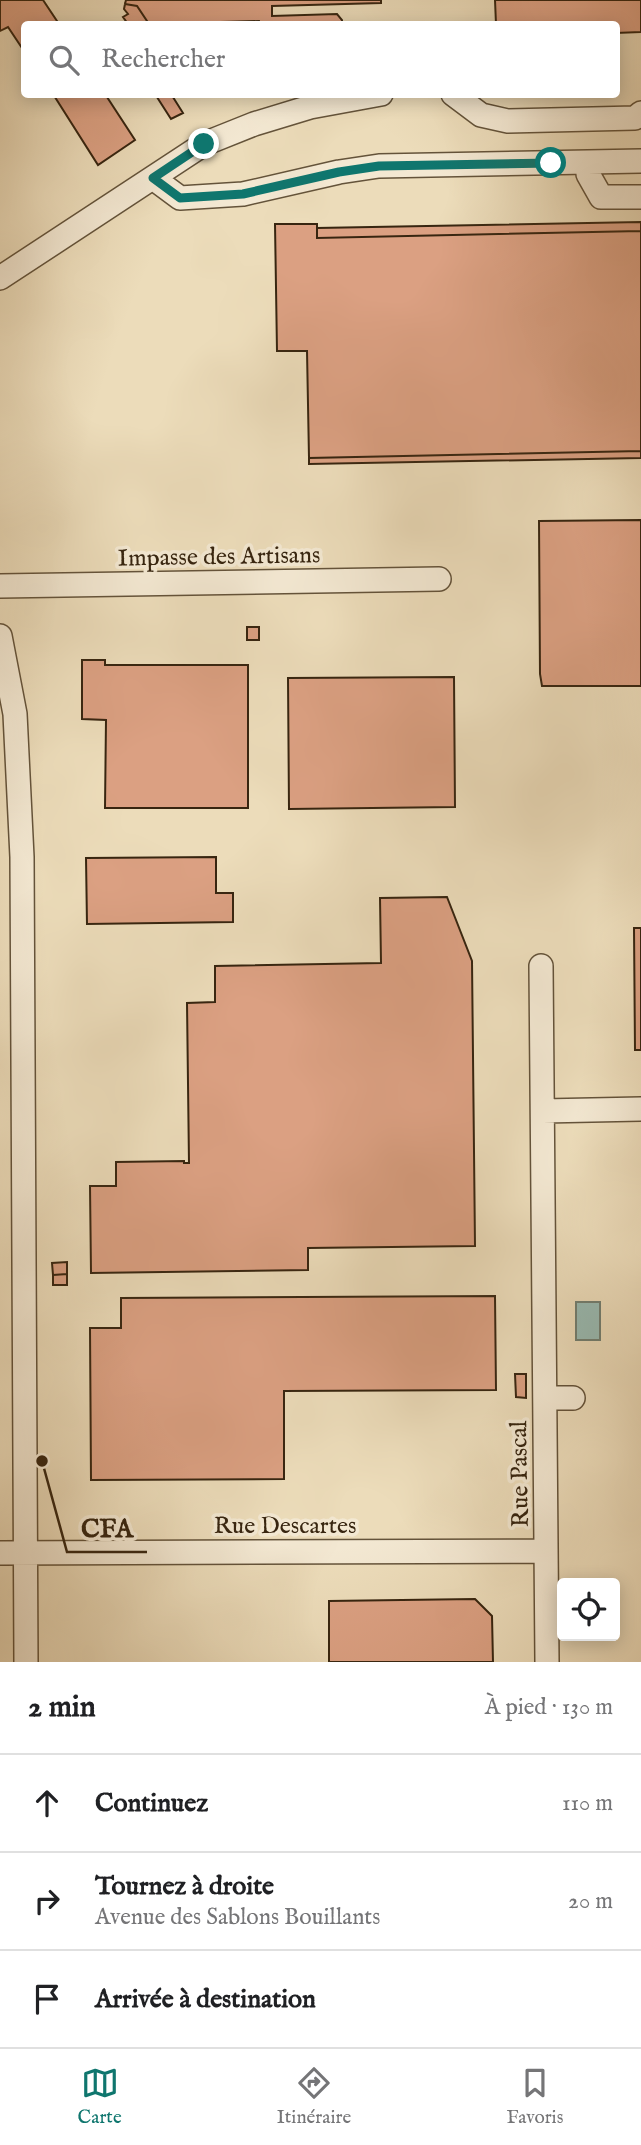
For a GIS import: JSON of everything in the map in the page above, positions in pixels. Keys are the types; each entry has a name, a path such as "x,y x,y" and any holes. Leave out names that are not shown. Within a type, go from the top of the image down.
{"street":[{"path":"0,278 204,144 254,124 310,107 359,98"},
{"path":"458,98 481,115 508,121 635,118 641,114"},
{"path":"153,178 180,198 243,194 339,172 379,166 641,161"},
{"path":"588,162 588,174 601,197 641,197"},
{"name":"Impasse des Artisans","path":"0,586 439,579"},
{"path":"0,636 15,713 22,857 26,1662"},
{"name":"Rue Pascal","path":"541,966 547,1662"},
{"path":"543,1111 641,1109"},
{"path":"545,1398 573,1398"},
{"name":"Rue Descartes","path":"0,1553 546,1551"}],"water":[{"path":"576,1302 600,1302 600,1340 576,1340"}],"building":[{"path":"0,0 43,0 57,21 21,21 21,46 8,27 0,31"},
{"path":"126,0 381,0 381,3 272,6 272,16 337,14 342,21 147,21 137,6 125,4"},
{"path":"495,0 641,0 641,32 620,33 620,21 496,21"},
{"path":"125,4 137,6 147,21 126,21 123,17 128,14 124,9"},
{"path":"56,98 108,98 135,140 98,165"},
{"path":"158,98 174,98 183,113 171,119"},
{"path":"641,222 641,231 317,238 317,228"},
{"path":"275,224 317,224 317,238 641,231 641,451 309,458 307,351 277,351"},
{"path":"641,451 641,458 309,464 309,458"},
{"path":"641,520 641,686 542,686 539,521"},
{"path":"247,627 259,627 259,640 247,640"},
{"path":"82,660 105,660 105,665 248,665 248,808 105,808 106,720 82,719"},
{"path":"454,677 455,807 289,809 288,678"},
{"path":"216,857 216,893 233,893 233,922 87,924 86,858"},
{"path":"447,897 472,961 475,1246 308,1248 308,1270 91,1273 90,1186 116,1186 116,1162 189,1163 187,1003 215,1002 215,966 381,963 380,898"},
{"path":"634,928 641,928 641,1050 635,1050"},
{"path":"67,1262 67,1274 53,1275 52,1263"},
{"path":"67,1274 67,1285 53,1285 53,1275"},
{"path":"495,1296 496,1390 284,1391 284,1479 91,1480 90,1328 121,1328 121,1298"},
{"path":"515,1374 526,1374 526,1398 516,1397"},
{"path":"475,1599 492,1616 493,1662 329,1662 329,1601"}],"place":[{"name":"CFA","path":"42,1461"}],"route":[{"path":"204,144 153,178 180,198 243,194 339,172 379,166 551,163"}]}
